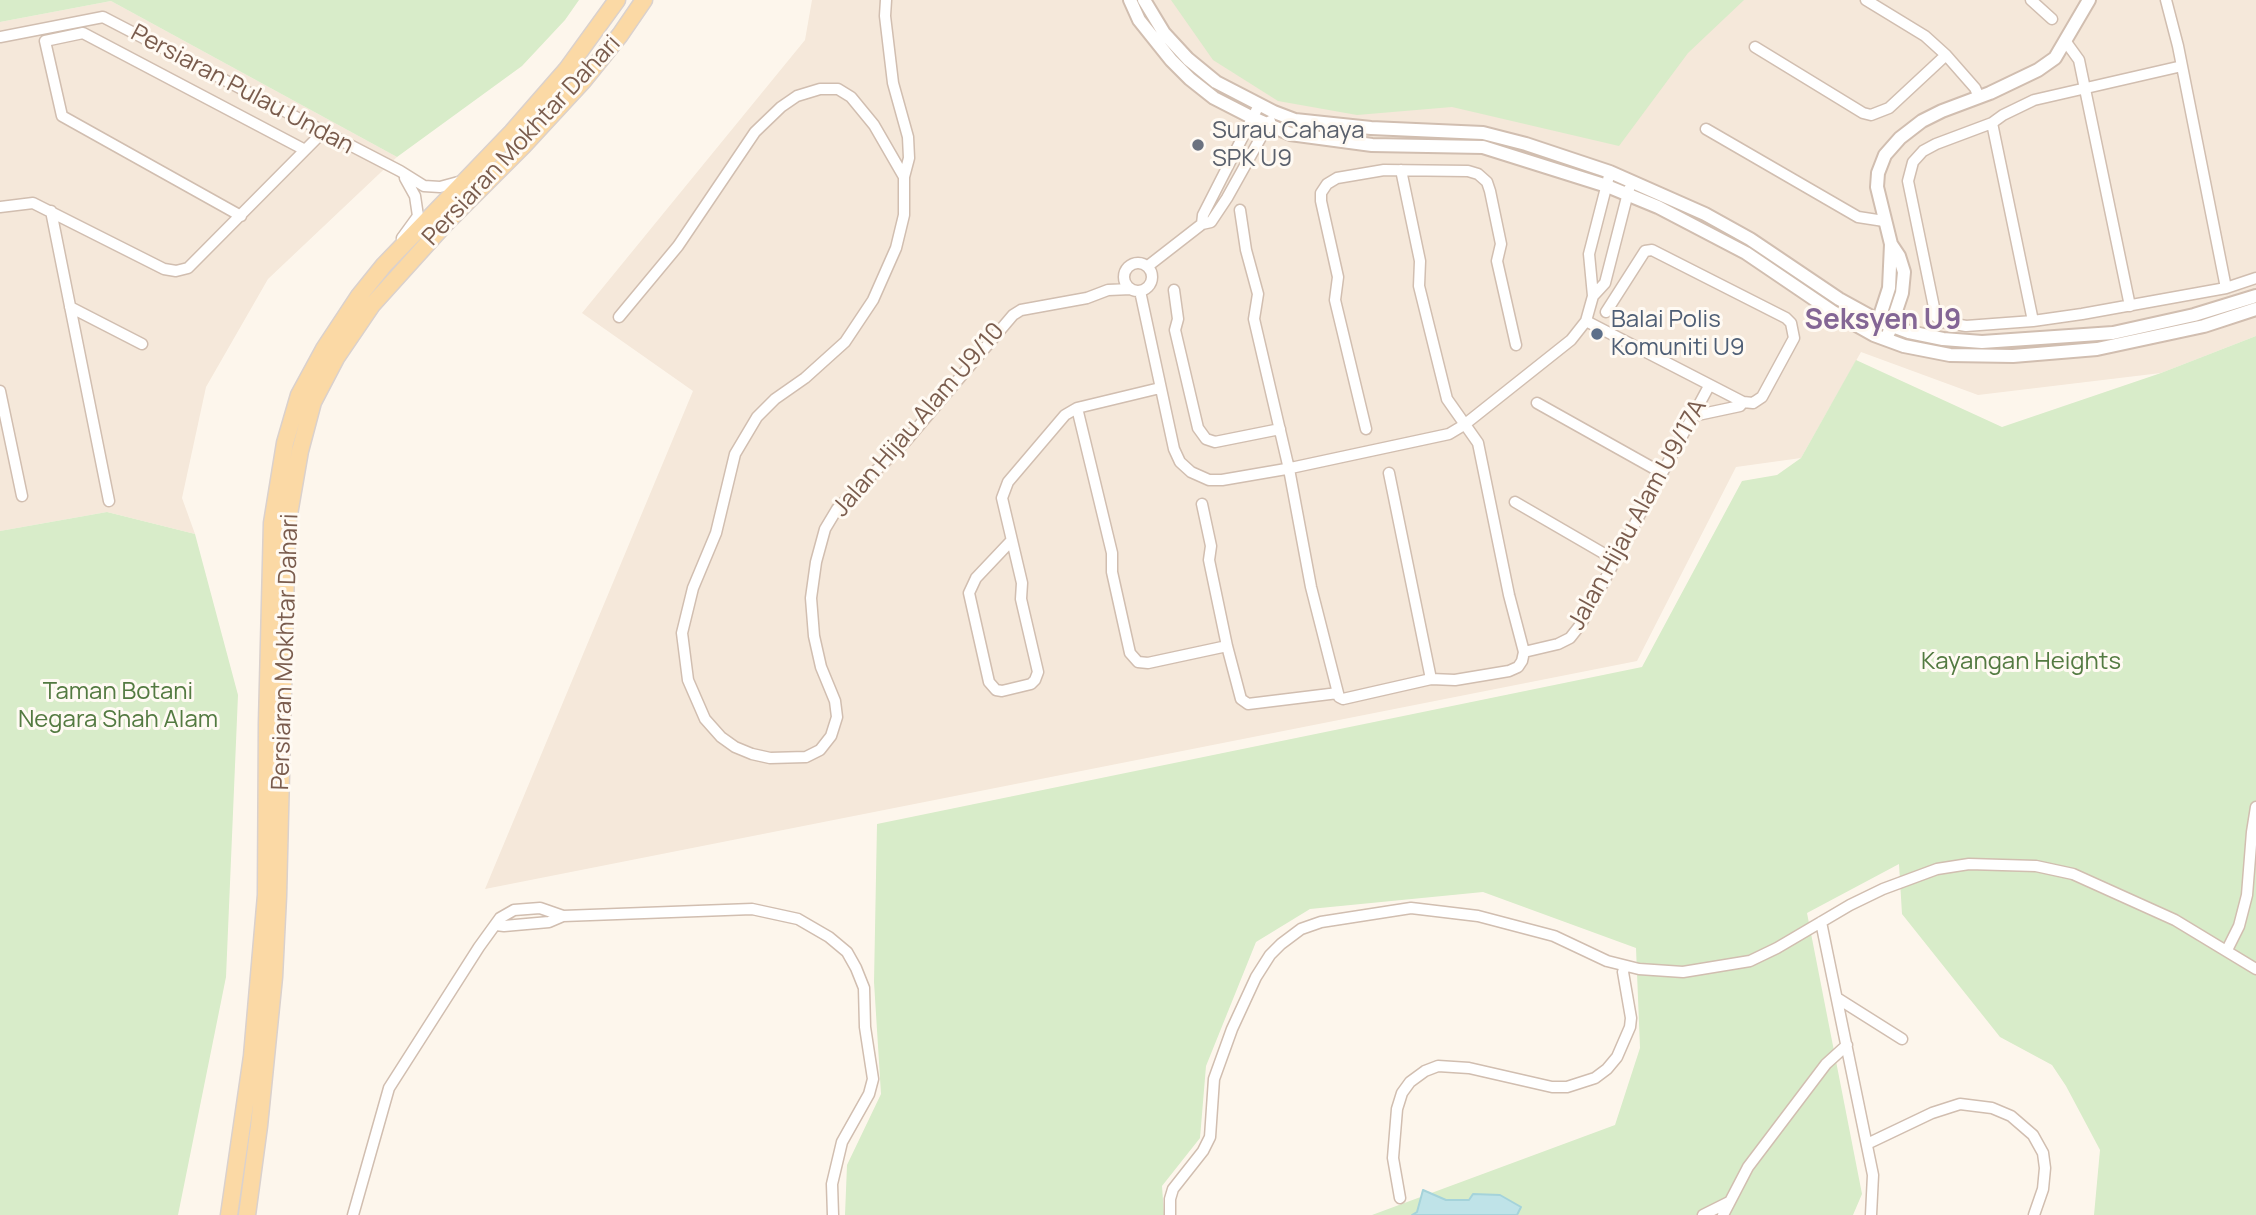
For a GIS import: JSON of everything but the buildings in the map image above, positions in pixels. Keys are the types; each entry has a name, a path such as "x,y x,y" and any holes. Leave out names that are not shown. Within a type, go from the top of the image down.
{"main road":[{"name":"Persiaran Mokhtar Dahari","path":"229,1215 252,1056 267,895 267,723 272,523 283,456 299,396 324,349 359,296 384,265 567,69 602,23 615,0"},
{"name":"Persiaran Mokhtar Dahari","path":"247,1215 260,1126 274,977 287,526 300,451 313,402 336,358 372,305 446,223 583,81 644,0"}],"street":[{"name":"Jalan Hijau Alam U9/10","path":"886,0 885,16 893,83 908,137 904,215 896,248 873,300 845,342 805,378 775,399 757,418 735,454 716,533 686,610 682,633 688,680 705,719 721,737 752,754 788,760 806,757 820,750 831,736 837,717 835,701 818,656 811,598 816,562 825,529 837,509 906,441 1013,315 1021,310 1087,298 1108,290 1135,290"},
{"path":"1130,0 1139,20 1190,79 1214,98 1253,118 1290,134 1372,145 1483,147 1607,186 1658,207 1746,253 1833,312 1874,335 1904,346 1950,355 2040,354 2115,346 2204,326 2256,309"},
{"path":"1144,0 1164,33 1188,60 1216,82 1274,112 1295,120 1371,128 1483,133 1526,144 1609,172 1705,214 1750,239 1839,299 1909,332 1943,339 1982,342 2101,334 2194,315 2256,296"},
{"path":"1866,0 1924,36 1946,55 1975,88 1979,97"},
{"path":"2031,0 2052,19"},
{"path":"1874,335 1898,304 1904,272 1899,256 1891,244 1877,187 1878,173 1885,155 1900,138 1922,121 2038,70 2054,58 2089,0"},
{"path":"2166,0 2182,66 2226,288"},
{"name":"Persiaran Pulau Undan","path":"0,37 103,17 424,186 431,188 466,180"},
{"path":"241,216 62,116 45,41 83,33 305,150"},
{"path":"2066,42 2079,60 2130,306"},
{"path":"1755,47 1863,113 1871,115 1888,108 1946,55"},
{"path":"2182,66 2034,100 2015,108 1992,123 1923,151 1913,162 1908,181 1936,317 1943,322 1966,326 2033,321 2226,288 2256,278"},
{"name":"Jalan Hijau Alam U9/10","path":"619,317 678,246 755,132 797,96 820,89 838,89 851,97 874,125 904,177"},
{"path":"1202,224 1203,215 1259,105"},
{"path":"1148,266 1202,224 1211,222 1269,125 1274,112"},
{"path":"1992,123 2033,321"},
{"path":"1706,130 1858,217 1884,221"},
{"path":"0,207 33,203 164,269 176,271 188,268 323,132"},
{"path":"1366,429 1335,300 1338,278 1321,201 1321,193 1327,184 1337,178 1384,170 1468,171 1478,174 1487,182 1501,244 1497,261 1516,345"},
{"path":"1240,210 1246,250 1258,294 1254,319 1289,468 1302,531 1302,544 1338,695 1343,699 1431,679 1455,680 1509,671 1518,667 1524,652 1509,595 1478,443 1447,399 1440,374 1419,286 1420,261 1401,170"},
{"path":"384,265 418,216 415,196 400,171"},
{"path":"1125,271 1125,281 1135,290 1174,449 1180,462 1191,472 1209,480 1289,468 1449,434 1571,340 1586,321 1593,296 1589,254 1609,172"},
{"path":"1593,296 1605,283 1631,181"},
{"path":"51,211 109,501"},
{"path":"1887,340 1885,301 1889,288 1888,258 1891,244"},
{"path":"1586,321 1709,386 1743,402 1753,403 1762,397 1794,338 1791,323 1786,318 1652,250 1647,250 1606,312"},
{"path":"1108,290 1119,282 1128,267 1136,262 1148,266 1152,272 1152,282 1135,290"},
{"path":"1174,290 1178,318 1175,330 1198,428 1206,439 1215,442 1280,429"},
{"path":"1857,308 1885,301"},
{"path":"1898,304 1909,332"},
{"path":"71,307 142,344"},
{"name":"Jalan Hijau Alam U9/17A","path":"1524,652 1558,644 1570,638 1581,624 1709,386"},
{"path":"1011,541 976,578 968,593 989,681 996,690 1002,691 1031,684 1038,672 1021,599 1022,583 1002,498 1008,482 1065,415 1077,408 1160,388"},
{"path":"0,391 22,496"},
{"path":"1693,416 1740,406 1743,402"},
{"path":"1536,403 1662,473"},
{"path":"1077,408 1112,554 1112,572 1130,653 1138,662 1148,663 1227,646"},
{"path":"1389,473 1431,679"},
{"path":"1515,502 1615,560"},
{"path":"1202,505 1211,546 1209,560 1241,699 1248,704 1338,695"},
{"path":"2227,950 2246,902 2256,807"},
{"path":"1170,1215 1173,1188 1203,1152 1210,1137 1214,1079 1232,1029 1256,977 1270,955 1301,929 1321,922 1411,908 1478,916 1553,936 1607,961 1639,970 1683,972 1750,961 1850,905 1883,889 1937,869 1969,864 2036,866 2073,874 2175,920 2256,969"},
{"path":"353,1215 392,1081 500,918 514,910 540,908 563,916"},
{"path":"496,925 549,922 563,916 752,909 798,919 829,937 846,953 864,988 865,1027 873,1079 869,1094 842,1142 832,1184 832,1215"},
{"path":"1821,922 1873,1175 1871,1215"},
{"path":"1400,1198 1393,1158 1397,1109 1402,1093 1410,1082 1425,1071 1438,1066 1469,1068 1552,1087 1567,1087 1595,1078 1617,1057 1630,1027 1630,1009 1623,972 1625,966"},
{"path":"1837,998 1902,1039"},
{"path":"1723,1215 1748,1167 1826,1064 1847,1045"},
{"path":"1867,1144 1932,1113 1960,1104 1992,1108 2011,1116 2033,1135 2043,1153 2043,1189 2034,1215"},
{"path":"1703,1215 1729,1202"}],"shaded area":[{"path":"812,0 2256,0 2256,336 2161,373 1978,395 1861,352 1801,458 1736,467 1637,661 485,889 693,391 582,313 805,40"},
{"path":"111,1 397,157 268,279 206,387 182,498 195,534 107,512 0,531 0,22"}],"green space":[{"path":"0,0 579,0 565,20 522,66 397,157 111,1 0,22"},
{"path":"1171,0 1744,0 1688,53 1619,146 1452,107 1357,115 1278,101 1213,60"},
{"name":"Kayangan Heights","path":"2256,336 2256,1215 2094,1215 2100,1150 2066,1086 2052,1065 2000,1037 1902,914 1899,864 1807,913 1862,1194 1853,1215 1372,1215 1615,1125 1640,1048 1636,948 1483,892 1310,909 1256,942 1206,1066 1200,1138 1162,1186 1164,1215 845,1215 847,1165 881,1094 874,982 877,824 1642,667 1742,481 1777,475 1801,458 1856,360 2002,427 2161,373"},
{"name":"Taman Botani Negara Shah Alam","path":"107,512 195,534 238,695 226,977 178,1215 0,1215 0,531"}],"water":[{"path":"1423,1190 1446,1200 1469,1200 1473,1194 1500,1195 1521,1207 1517,1215 1412,1215 1417,1212"}],"place":[{"name":"Surau Cahaya SPK U9","path":"1198,145"},
{"name":"Balai Polis Komuniti U9","path":"1597,334"}],"district":[{"name":"Seksyen U9","path":"1883,321"}]}
